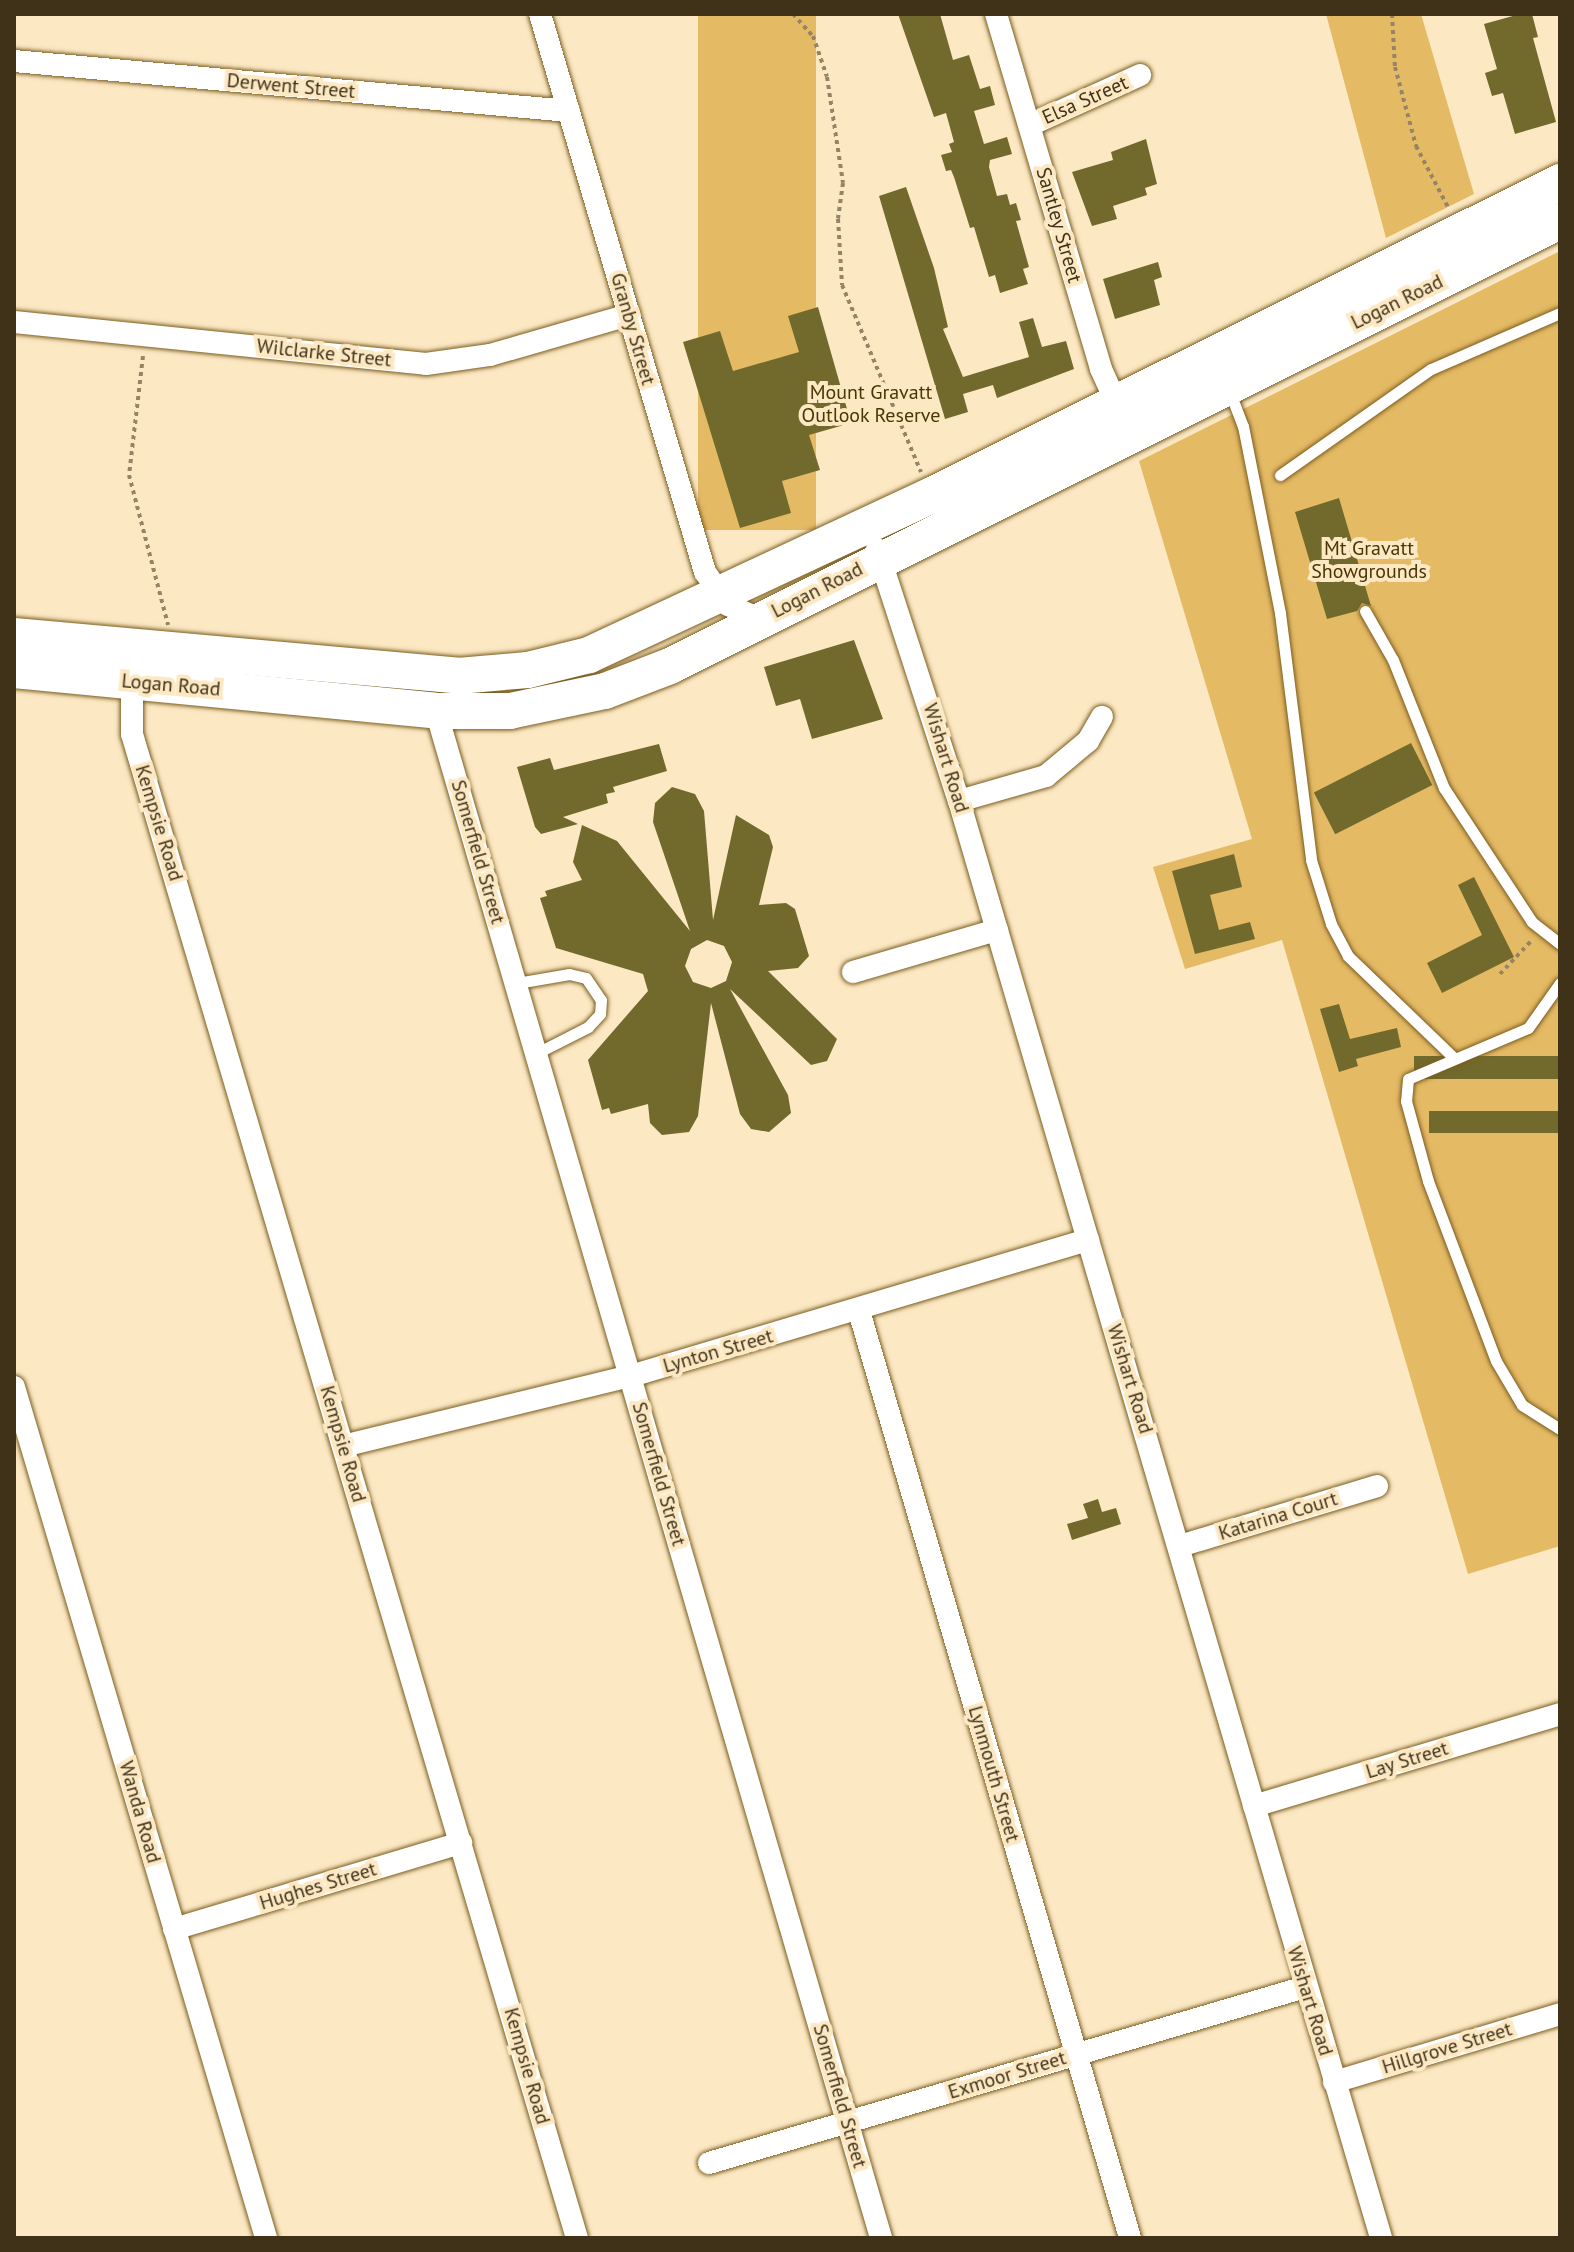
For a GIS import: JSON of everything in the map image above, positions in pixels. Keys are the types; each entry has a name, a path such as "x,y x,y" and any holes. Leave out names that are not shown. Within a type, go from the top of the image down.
{"main road":[{"name":"Logan Road","path":"14,636 132,664 436,711 510,711 568,702 670,666 881,558 1124,418 1464,230 1560,182"},
{"name":"Logan Road","path":"14,670 132,664 491,675 589,655 932,495 1124,418 1227,386 1560,221"}],"street":[{"name":"Granby Street","path":"540,14 705,572 718,595"},
{"name":"Santley Street","path":"996,14 1124,418"},
{"name":"Derwent Street","path":"14,61 569,111"},
{"name":"Elsa Street","path":"1030,125 1140,75"},
{"name":"Wilclarke Street","path":"14,322 426,364 490,355 629,315"},
{"name":"Wishart Road","path":"867,524 881,558 959,801 1381,2238"},
{"path":"718,595 759,619"},
{"name":"Kempsie Road","path":"132,664 132,734 577,2238"},
{"name":"Somerfield Street","path":"436,711 881,2238"},
{"path":"959,801 1046,776 1088,741 1102,717"},
{"path":"853,972 997,930"},
{"name":"Lynton Street","path":"343,1446 631,1376 859,1311 1088,1240"},
{"name":"Lynmouth Street","path":"859,1311 1130,2238"},
{"name":"Wanda Road","path":"14,1387 266,2238"},
{"name":"Katarina Court","path":"1180,1546 1377,1486"},
{"name":"Lay Street","path":"1254,1806 1560,1714"},
{"name":"Hughes Street","path":"174,1929 461,1843"},
{"name":"Exmoor Street","path":"709,2163 1305,1987"},
{"name":"Hillgrove Street","path":"1334,2082 1560,2014"}],"lane":[{"path":"1280,475 1431,369 1560,313"},
{"path":"1227,386 1243,426 1280,613 1311,860 1331,924 1348,956 1454,1058"},
{"path":"1365,611 1393,660 1444,788 1532,922 1560,944"},
{"path":"517,983 577,976 597,988 601,1000 600,1014 588,1027 537,1053"},
{"path":"1560,983 1528,1028 1408,1079 1406,1101 1428,1181 1496,1361 1522,1405 1560,1429"}],"path":[{"path":"793,14 813,36 827,77 843,183 838,219 842,285 932,495"},
{"path":"1392,14 1395,67 1416,146 1441,198 1464,230"},
{"path":"146,334 129,475 168,626"},
{"path":"1500,974 1532,940"}],"green space":[{"path":"698,14 816,14 816,530 698,530"},
{"path":"1326,14 1421,14 1474,194 1386,238"},
{"name":"Mt Gravatt Showgrounds","path":"1560,251 1560,1546 1468,1574 1282,940 1185,969 1153,867 1252,839 1139,461"}],"building":[{"path":"898,14 940,14 953,60 969,55 980,89 990,86 995,105 974,111 984,144 1007,137 1012,154 990,160 989,167 997,196 1007,194 1010,205 1016,203 1021,220 1016,221 1029,267 1023,269 1028,284 1000,293 995,275 989,277 974,227 970,228 954,177 951,170 946,171 941,155 952,152 949,144 954,142 946,113 934,117"},
{"path":"1520,14 1532,14 1538,37 1533,38 1556,122 1515,134 1503,93 1492,96 1485,73 1497,69 1484,24"},
{"path":"1146,139 1157,184 1145,188 1147,195 1113,206 1117,219 1092,226 1072,172 1113,160 1111,152"},
{"path":"906,187 934,268 948,327 943,329 963,377 1029,357 1019,322 1033,318 1042,347 1066,341 1074,369 997,398 993,385 963,394 968,412 945,419 879,196"},
{"path":"1158,262 1162,277 1154,280 1160,305 1115,319 1103,279"},
{"path":"818,307 851,423 809,435 820,470 782,481 791,513 740,528 683,342 720,331 733,371 799,352 788,316"},
{"path":"1339,498 1371,606 1362,603 1357,611 1327,619 1295,512"},
{"path":"854,640 883,719 812,739 800,699 776,706 764,667"},
{"path":"1411,743 1432,785 1335,834 1314,792"},
{"path":"659,744 667,771 613,787 615,792 606,794 608,803 563,817 578,824 541,834 535,827 517,767 550,758 554,770"},
{"path":"672,787 695,794 704,811 713,920 736,815 769,835 773,847 759,905 786,903 795,909 809,956 798,968 768,971 837,1039 827,1061 811,1065 730,989 788,1095 791,1113 769,1132 751,1129 740,1114 711,1003 698,1116 689,1132 662,1135 650,1123 648,1104 611,1114 609,1108 602,1110 588,1060 648,991 643,974 556,948 540,898 547,896 545,891 582,880 573,862 582,825 617,841 690,931 653,822 655,803","holes":["707,940 724,946 732,962 726,981 711,988 693,982 685,966 691,949"]},
{"path":"1234,854 1242,887 1210,895 1219,930 1250,922 1255,939 1195,954 1172,871"},
{"path":"1474,877 1514,957 1442,993 1427,963 1482,935 1458,885"},
{"path":"1339,1004 1350,1039 1397,1028 1401,1047 1356,1059 1358,1066 1339,1072 1320,1009"},
{"path":"1414,1056 1560,1056 1560,1079 1414,1079"},
{"path":"1429,1111 1560,1111 1560,1133 1429,1133"},
{"path":"1098,1499 1102,1512 1116,1508 1121,1524 1072,1540 1067,1524 1088,1518 1083,1504"}],"park label":[{"name":"Mount Gravatt Outlook Reserve","path":"871,404"}]}
